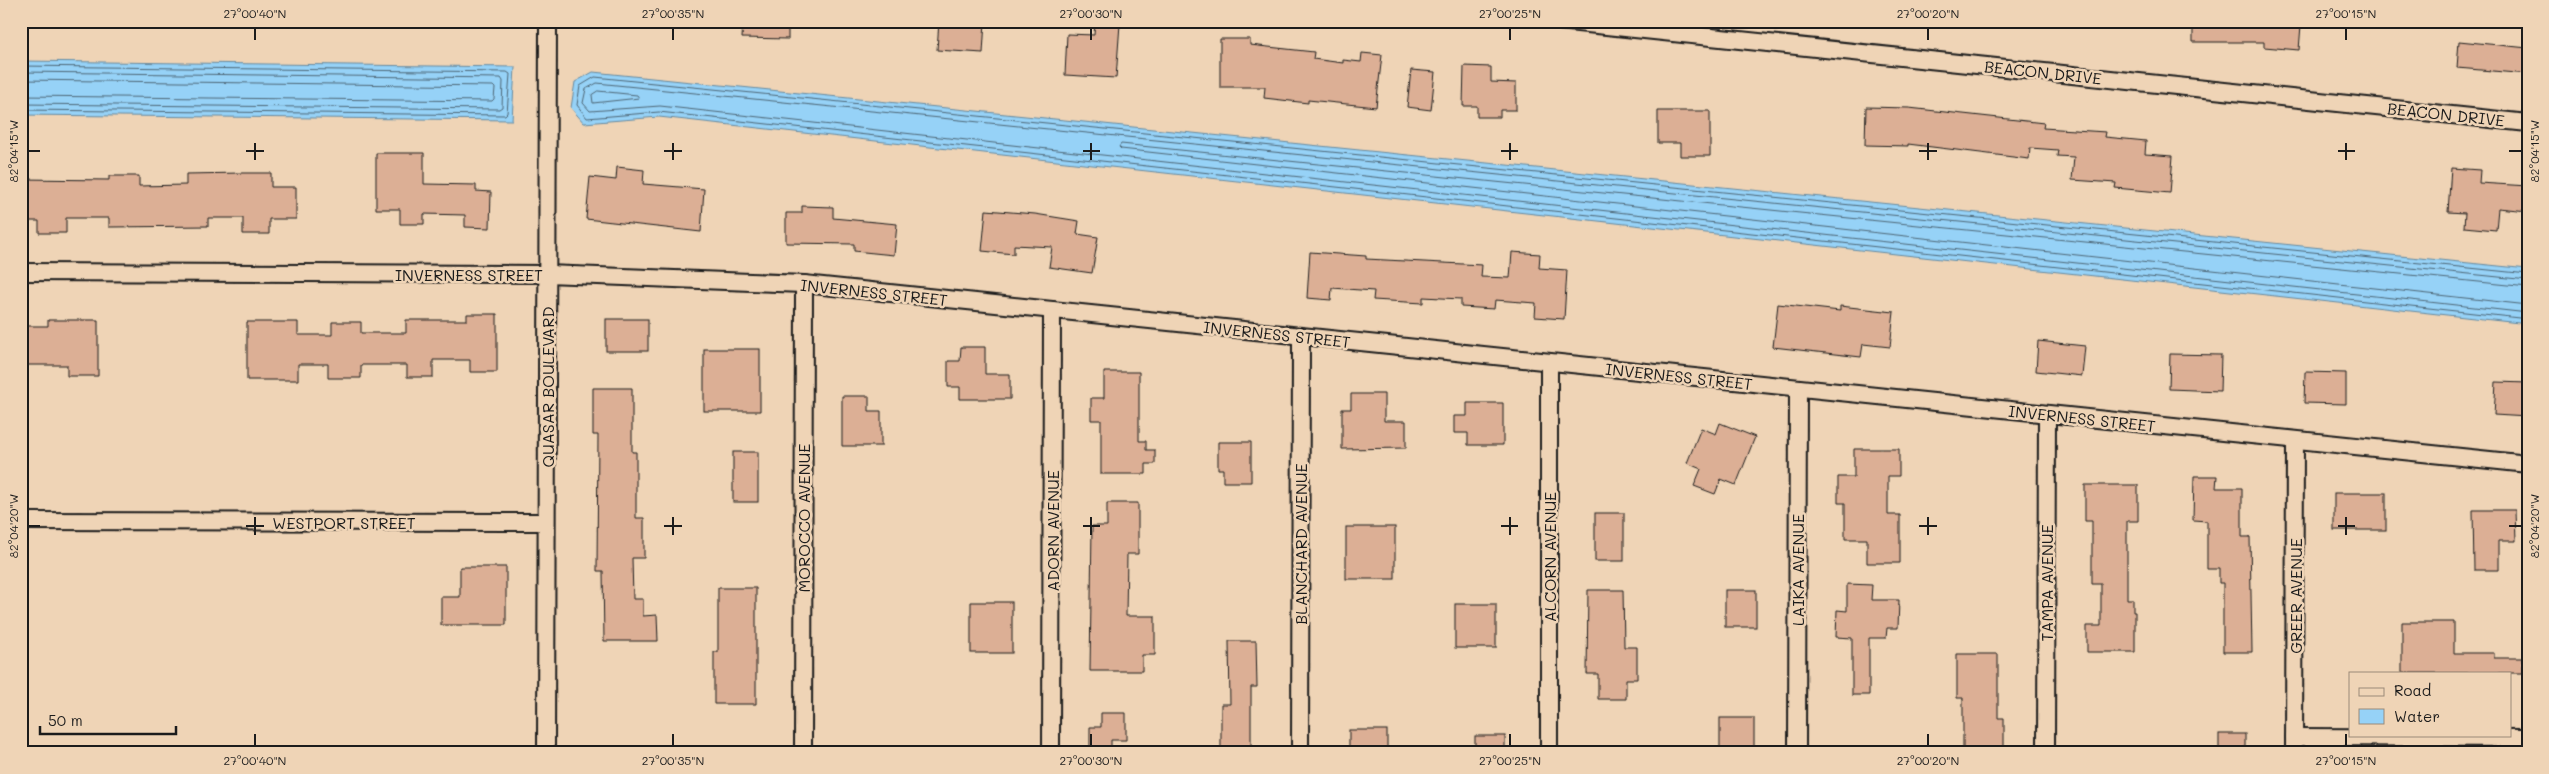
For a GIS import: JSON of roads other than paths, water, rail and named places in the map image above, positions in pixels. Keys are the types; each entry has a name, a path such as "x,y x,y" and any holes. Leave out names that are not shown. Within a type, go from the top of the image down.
{"street":[{"name":"QUASAR BOULEVARD","path":"546,753 548,21"},
{"name":"BEACON DRIVE","path":"1559,21 2528,123"},
{"name":"INVERNESS STREET","path":"21,272 547,274 804,284 2528,464"},
{"name":"MOROCCO AVENUE","path":"803,753 804,284"},
{"name":"ADORN AVENUE","path":"1051,753 1052,310"},
{"name":"BLANCHARD AVENUE","path":"1300,753 1301,336"},
{"name":"ALCORN AVENUE","path":"1549,362 1549,753"},
{"name":"LAIKA AVENUE","path":"1797,753 1798,388"},
{"name":"TAMPA AVENUE","path":"2046,753 2047,414"},
{"name":"GREER AVENUE","path":"2294,745 2295,440"},
{"name":"WESTPORT STREET","path":"21,521 546,522"},
{"path":"2294,745 2528,738"}],"water":[{"path":"21,61 515,67 512,120 21,115"},
{"path":"593,72 2528,269 2528,324 659,117 584,123 571,108 575,82"}]}
